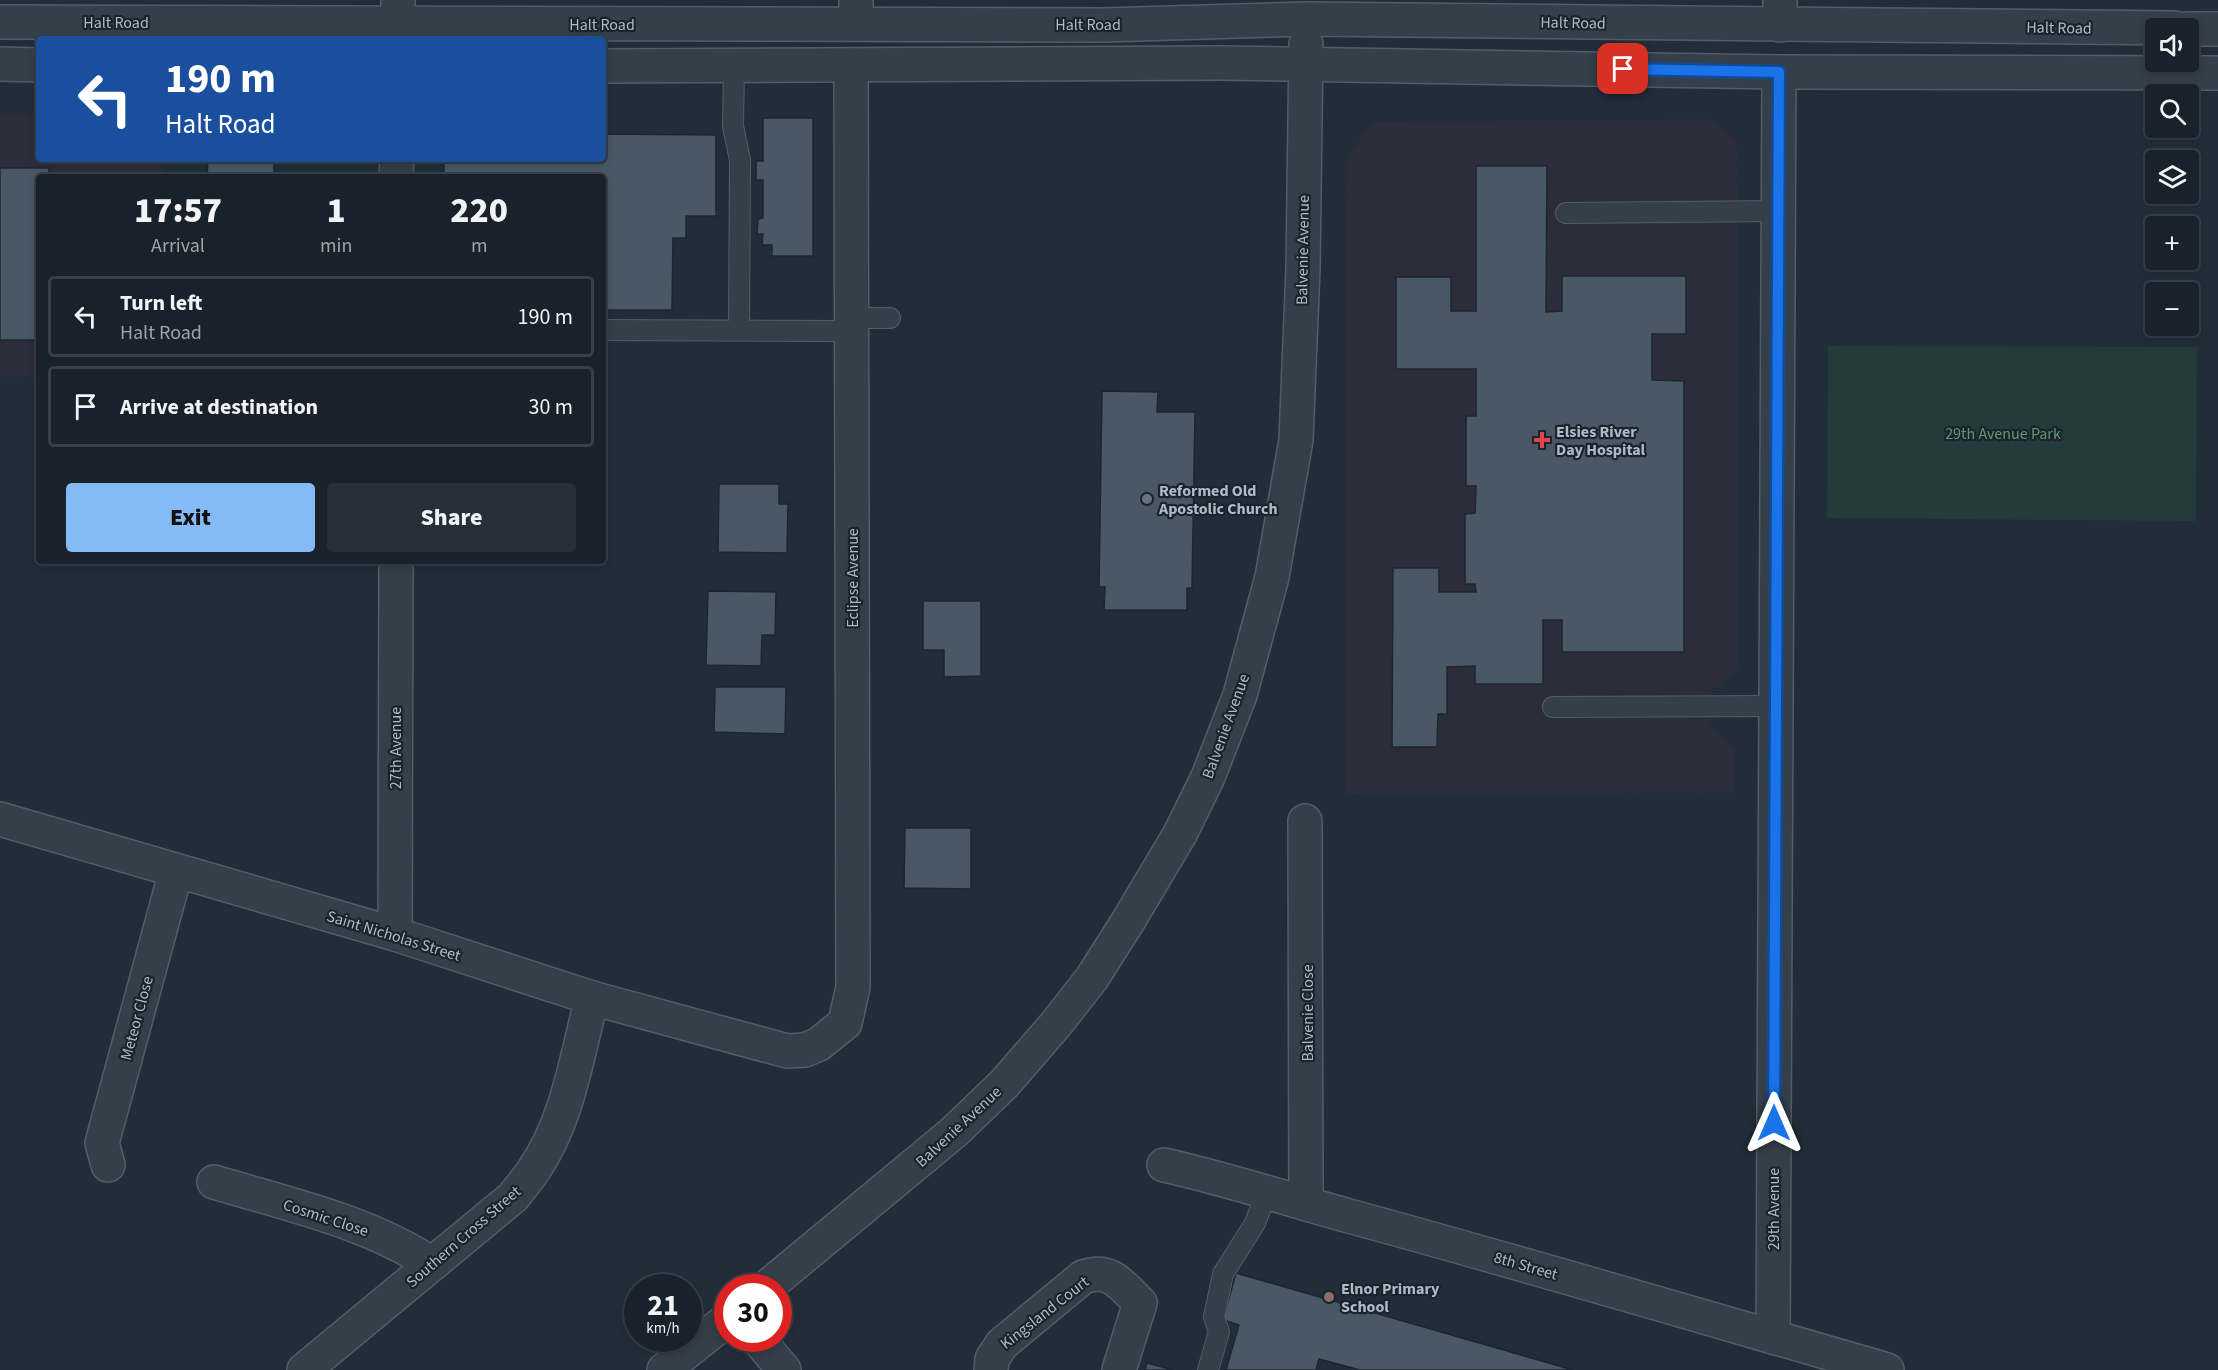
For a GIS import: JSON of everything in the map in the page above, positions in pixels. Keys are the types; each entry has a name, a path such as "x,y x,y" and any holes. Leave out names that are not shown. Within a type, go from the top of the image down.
{"street":[{"name":"Halt Road","path":"0,22 398,21 856,12 1103,25 1307,10 1780,13 2145,27"},
{"name":"Balvenie Avenue","path":"783,1274 954,1132 1004,1083 1056,1024 1092,978 1127,923 1180,834 1208,777 1240,694 1272,577 1296,440 1303,257 1307,10"},
{"path":"2199,29 2218,29"},
{"path":"0,64 36,65"},
{"path":"606,66 1305,65 1779,72 2218,73"},
{"name":"Eclipse Avenue","path":"787,1051 805,1050 819,1044 845,1023 853,987 851,66"},
{"name":"29th Avenue","path":"1773,1337 1779,72"},
{"name":"27th Avenue","path":"395,934 396,564"},
{"name":"Saint Nicholas Street","path":"0,819 395,934 592,998 787,1051"},
{"name":"Balvenie Close","path":"1305,821 1306,1204"},
{"name":"Meteor Close","path":"108,1165 102,1143 176,871"},
{"name":"Southern Cross Street","path":"304,1370 513,1197 534,1171 550,1141 564,1105 592,998"},
{"name":"8th Street","path":"1164,1165 1211,1175 1887,1370"},
{"name":"Cosmic Close","path":"214,1182 360,1227 414,1252 432,1264"},
{"name":"Kingsland Court","path":"991,1370 992,1359 1002,1344 1083,1277 1098,1274 1113,1277 1140,1303 1119,1370"},
{"path":"664,1370 714,1330"},
{"path":"769,1352 784,1370"}],"lane":[{"path":"734,66 733,126 740,160 739,330"},
{"path":"1566,213 1778,211"},
{"path":"606,330 739,330 852,325 890,318"},
{"path":"1553,707 1776,706"},
{"path":"1208,1370 1219,1332 1214,1317 1223,1274 1255,1223 1267,1192"}],"shaded area":[{"path":"0,115 36,115 36,162 165,162 165,174 36,174 36,377 0,377"},
{"name":"Elsies River Day Hospital","path":"1713,119 1737,142 1738,669 1711,692 1710,723 1735,750 1734,793 1346,794 1347,157 1373,122"}],"green space":[{"name":"29th Avenue Park","path":"1828,346 2197,347 2196,521 1827,518"}],"building":[{"path":"763,118 813,118 813,256 772,256 772,245 762,245 763,234 757,234 758,219 763,218 763,180 756,180 756,161 763,161"},
{"path":"606,134 716,135 716,216 686,216 686,238 673,238 672,310 606,310 606,174 444,174 444,162 606,162"},
{"path":"208,162 274,162 274,174 207,174"},
{"path":"1476,166 1547,166 1546,312 1562,311 1562,276 1686,276 1686,334 1652,334 1652,380 1684,381 1684,652 1562,652 1562,620 1543,620 1543,684 1475,684 1475,666 1447,667 1447,714 1438,714 1437,747 1392,747 1393,568 1439,568 1439,592 1476,592 1475,584 1465,584 1465,514 1475,513 1476,486 1466,486 1466,416 1476,416 1476,369 1396,369 1396,277 1451,277 1451,311 1476,311"},
{"path":"0,168 49,168 49,174 36,174 36,340 0,340"},
{"name":"Reformed Old Apostolic Church","path":"1102,391 1158,392 1157,412 1195,412 1192,588 1187,588 1187,610 1104,610 1105,587 1099,587"},
{"path":"719,484 779,484 779,504 788,504 787,553 718,552"},
{"path":"708,591 776,592 775,635 762,635 761,666 706,665"},
{"path":"923,601 981,601 981,676 944,677 944,650 923,650"},
{"path":"715,687 786,687 785,734 714,732"},
{"path":"905,828 971,828 971,889 904,888"},
{"path":"1236,1273 1573,1370 1360,1370 1319,1359 1316,1370 1226,1370 1239,1325 1223,1320"},
{"path":"1147,1363 1173,1370 1145,1370"}],"place":[{"name":"Elsies River Day Hospital","path":"1542,440"},
{"name":"Reformed Old Apostolic Church","path":"1147,499"},
{"name":"Elnor Primary School","path":"1329,1297"}],"route":[{"path":"1623,69 1779,72 1774,1123"}]}
